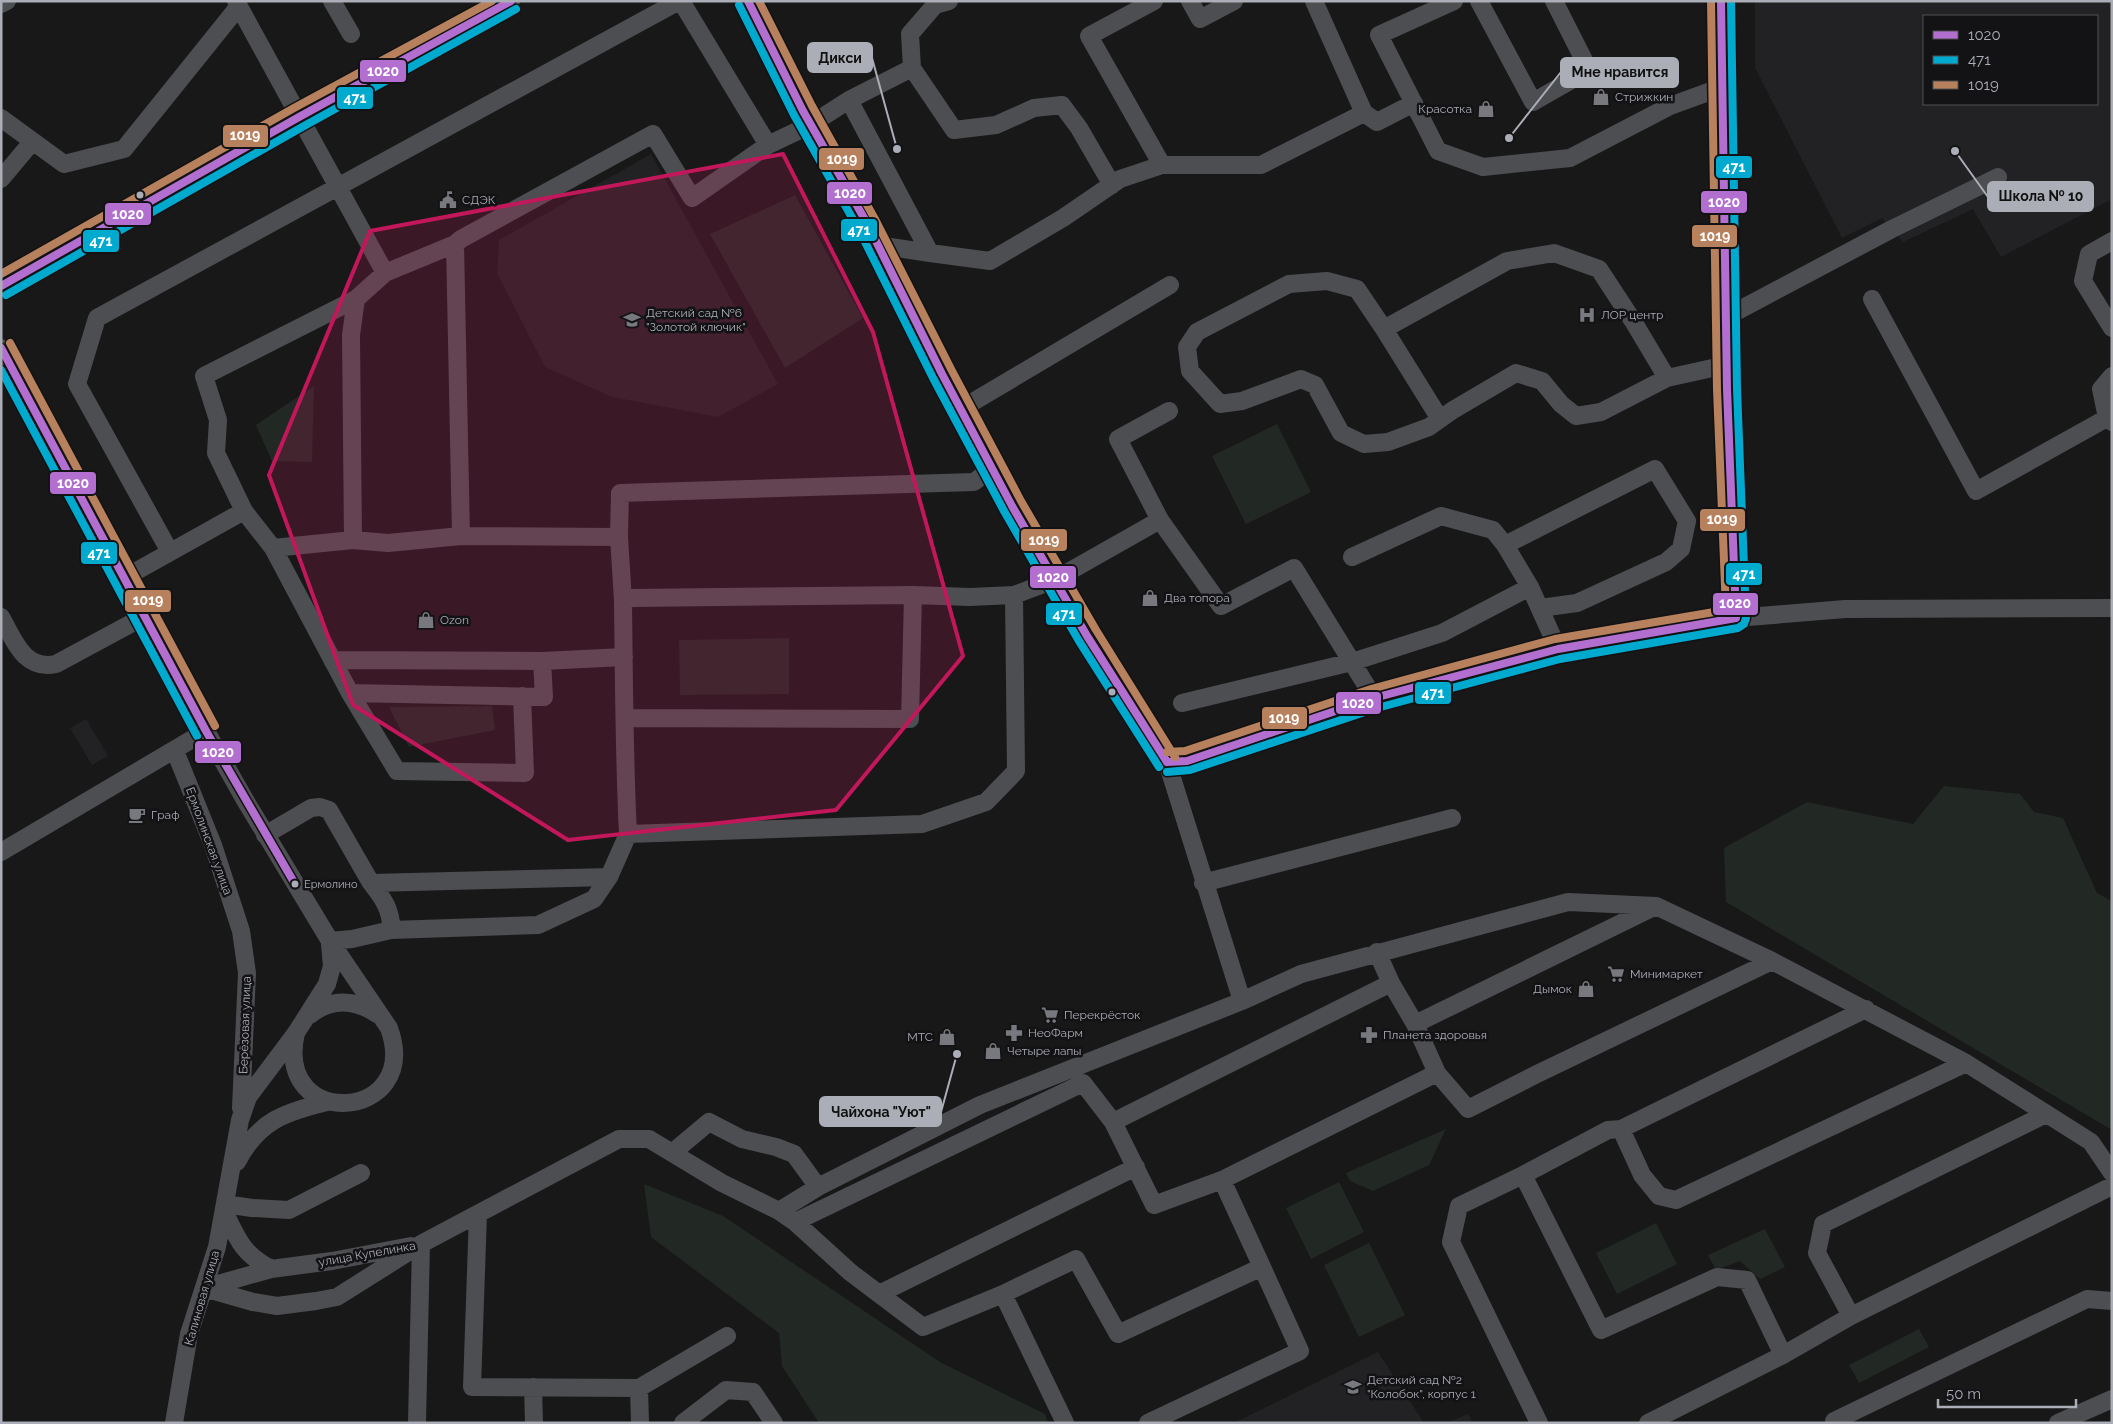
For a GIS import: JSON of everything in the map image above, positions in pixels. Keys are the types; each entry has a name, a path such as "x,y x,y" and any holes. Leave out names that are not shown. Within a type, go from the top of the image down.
{"street":[{"path":"1,4 7,1"},
{"path":"332,1 351,34"},
{"path":"1,286 299,116 511,1"},
{"path":"170,552 77,384 97,318 680,1 768,145"},
{"path":"748,1 810,125 877,246 992,468 1054,580 1119,689 1166,762 1242,1001"},
{"path":"949,1 935,5 910,34 912,68 954,130 996,124 1034,108 1062,104 1079,128 1112,185"},
{"path":"1154,1 1089,36 1162,165"},
{"path":"1190,1 1200,19 1234,1"},
{"path":"1314,1 1364,113 1377,122 1414,103"},
{"path":"1454,1 1380,36 1438,151 1483,167 1570,158 1670,106 1722,87"},
{"path":"1479,1 1533,102 1589,70 1554,1"},
{"path":"1720,1 1726,365 1736,618"},
{"path":"1,118 64,164 124,149 238,4 386,273"},
{"path":"522,696 524,772 397,771 350,693 273,548 244,511 216,453 218,420 204,376 356,299 386,273 455,244 653,134 692,198 768,145 810,125 849,100 912,68"},
{"path":"849,100 930,254"},
{"path":"877,246 990,261 1063,218 1120,180 1162,165 1261,165 1364,113"},
{"path":"1,179 32,142"},
{"path":"1726,317 1998,177"},
{"path":"2112,242 2088,254 2083,281 2112,328"},
{"path":"455,244 461,536"},
{"path":"1384,329 1506,261 1554,253 1599,269 1634,321 1667,378"},
{"path":"1440,419 1357,289 1327,281 1289,284 1197,332 1187,347 1190,371 1220,404 1242,401 1301,379 1315,386 1341,433 1364,444 1388,442 1429,427 1516,374 1542,381 1561,404 1576,416 1601,412 1667,378 1726,365"},
{"path":"961,409 1170,285"},
{"path":"353,540 352,335 356,299"},
{"path":"1872,300 1976,491 2110,420 2101,389 2112,376"},
{"path":"1,348 206,731 265,835 330,941 379,1016 389,1028 394,1043 395,1058 387,1080 372,1096 357,1103 342,1104 327,1102 313,1095 297,1075 293,1063 292,1050 300,1026 318,1008 334,1002 351,1002 367,1007 379,1016"},
{"path":"1169,411 1118,439 1160,520 1221,606 1294,568 1374,698"},
{"path":"330,941 352,939 391,930 538,924 594,899 609,877 628,834 625,765 626,718 623,601 619,537 620,493 974,482 992,468"},
{"path":"1505,545 1655,469 1687,522 1681,549 1666,562 1577,603 1540,608"},
{"path":"124,578 244,511"},
{"path":"1352,557 1441,516 1494,530 1530,587 1558,649"},
{"path":"623,601 631,598 914,595 970,597 1014,595 1054,580 1160,520"},
{"path":"273,548 353,540 388,543 461,536 619,537"},
{"path":"1182,703 1352,662 1442,634 1530,587"},
{"path":"626,718 910,718 914,595"},
{"path":"628,834 922,824 986,802 1016,771 1014,595"},
{"path":"1166,762 1187,761 1374,698 1558,649 1736,618 1845,609 1912,614 2112,608"},
{"path":"1,617 22,654 33,663 48,666 56,664 144,616"},
{"path":"332,660 542,661 624,657"},
{"path":"350,693 544,697 542,661"},
{"path":"1,852 206,731"},
{"name":"Ермолинская улица","path":"175,751 213,845 241,931"},
{"path":"265,835 311,808 320,807 328,810 371,883 384,899 392,916 391,930"},
{"path":"1204,883 1452,818"},
{"path":"371,883 609,877"},
{"path":"779,1211 818,1187 980,1105 1242,1001 1301,974 1568,902 1656,906 1772,961 1966,1063 2091,1142 2112,1173"},
{"path":"1415,1024 1656,906"},
{"name":"Берёзовая улица","path":"240,1120 247,973 241,931"},
{"path":"232,1173 240,1120 248,1097 300,1026 327,984 332,966 330,941"},
{"path":"1377,952 1415,1024 1437,1073 1468,1109 1772,961"},
{"path":"1113,1122 1392,983"},
{"path":"1539,1423 1451,1242 1459,1206 1608,1130 1621,1129 1866,1009"},
{"path":"1621,1129 1642,1175 1659,1196 1676,1200 1966,1063"},
{"path":"795,1222 1083,1083 1113,1122 1154,1205 1222,1180 1437,1073"},
{"path":"232,1173 247,1142 268,1124 296,1110 327,1102"},
{"path":"1851,1316 1817,1253 1823,1224 2046,1114"},
{"path":"672,1153 709,1122 742,1139 776,1147 794,1154 818,1187"},
{"path":"417,1423 422,1244 619,1139 649,1139 722,1183 779,1211 795,1222 850,1272 923,1327 1004,1294 1076,1259 1118,1334 1262,1267"},
{"path":"879,1294 1136,1167"},
{"name":"Калиновая улица","path":"174,1423 189,1334 217,1247 232,1173"},
{"path":"271,1269 254,1259 239,1242 225,1207 289,1210 361,1174"},
{"path":"1522,1175 1601,1330 1717,1277 1748,1280 1783,1355"},
{"path":"1148,1423 1300,1351 1222,1180"},
{"path":"1648,1423 1783,1355 1851,1316 2112,1186"},
{"path":"478,1214 472,1387 639,1388 727,1336"},
{"name":"улица Купелинка","path":"204,1288 271,1269 332,1261 422,1244"},
{"name":"улица Купелинка","path":"204,1288 253,1302 277,1306 316,1302 337,1297 422,1244"},
{"path":"1004,1294 1065,1423"},
{"path":"1835,1423 1834,1421 1843,1416 2087,1299 2112,1301"},
{"path":"533,1387 534,1423"},
{"path":"639,1388 640,1423"},
{"path":"683,1423 726,1390 753,1392 774,1423"},
{"path":"2058,1423 2112,1399"}],"highlighted area":[{"path":"783,154 873,332 963,656 836,810 568,840 353,705 269,475 370,231"}],"shaded area":[{"path":"1755,1 2112,1 2112,199 2001,257 1973,209 1903,242 1882,218 1842,238 1755,68"},
{"name":"Детский сад №6 \"Золотой ключик\"","path":"651,154 778,384 718,417 612,397 545,367 497,273 499,240"},
{"path":"795,195 863,318 785,368 710,234"},
{"path":"314,386 312,462 272,461 256,425"},
{"path":"1277,424 1311,492 1246,524 1212,456"},
{"path":"789,638 789,694 680,695 679,640"},
{"path":"492,706 495,730 409,747 389,707"},
{"path":"86,719 108,756 92,765 70,728"},
{"path":"1944,786 2020,794 2034,812 2063,818 2097,893 2112,901 2112,1130 1726,902 1724,848 1807,802 1913,824"},
{"path":"1446,1129 1429,1165 1373,1191 1350,1181 1346,1173"},
{"path":"1339,1182 1364,1232 1311,1259 1286,1208"},
{"path":"644,1184 723,1216 940,1362 1045,1414 1048,1423 819,1423 782,1366 779,1333 651,1237"},
{"path":"1656,1223 1677,1264 1617,1294 1596,1253"},
{"path":"1765,1229 1785,1267 1760,1279 1740,1261 1716,1270 1708,1255"},
{"path":"1369,1243 1405,1315 1359,1337 1324,1265"},
{"path":"1919,1329 1929,1347 1859,1383 1849,1365"},
{"name":"Детский сад №2 \"Колобок\", корпус 1","path":"1378,1352 1424,1423 1234,1423"},
{"name":"Детский сад №2 \"Колобок\", корпус 1","path":"1468,1414 1473,1423 1447,1423"}],"transit line":[{"name":"1019","path":"1,274 294,108 492,1"},
{"name":"1020","path":"1,286 299,117 511,1"},
{"name":"1020","path":"748,1 803,111 868,225 942,374 1012,506 1087,636 1167,762"},
{"name":"1019","path":"759,1 812,106 876,221 1021,501 1096,630 1175,757"},
{"name":"1019","path":"1167,752 1185,751 1371,689 1555,639 1726,610 1717,389 1711,1"},
{"name":"1020","path":"1167,762 1187,761 1374,698 1558,649 1736,618 1727,389 1721,1"},
{"name":"471","path":"1167,772 1190,770 1377,708 1560,659 1738,628 1744,624 1746,618 1737,389 1731,1"},
{"name":"471","path":"739,5 794,115 859,230 933,378 1004,511 1079,641 1159,767"},
{"name":"471","path":"6,295 304,126 516,9"},
{"name":"1019","path":"10,343 215,726"},
{"name":"1020","path":"1,348 206,731 295,884"},
{"name":"471","path":"1,370 197,736"}],"place":[{"name":"Стрижкин","path":"1601,97"},
{"name":"Красотка","path":"1486,109"},
{"name":"Мне нравится","path":"1509,138"},
{"name":"Дикси","path":"897,149"},
{"name":"Школа № 10","path":"1955,151"},
{"name":"СДЭК","path":"448,200"},
{"name":"ЛОР центр","path":"1587,315"},
{"name":"Детский сад №6 \"Золотой ключик\"","path":"632,320"},
{"name":"Два топора","path":"1150,598"},
{"name":"Ozon","path":"426,620"},
{"name":"Граф","path":"137,815"},
{"name":"Ермолино","path":"295,884"},
{"name":"Минимаркет","path":"1616,974"},
{"name":"Дымок","path":"1586,989"},
{"name":"Перекрёсток","path":"1050,1015"},
{"name":"НеоФарм","path":"1014,1033"},
{"name":"Планета здоровья","path":"1369,1035"},
{"name":"МТС","path":"947,1037"},
{"name":"Четыре лапы","path":"993,1051"},
{"name":"Чайхона \"Уют\"","path":"957,1054"},
{"name":"Детский сад №2 \"Колобок\", корпус 1","path":"1353,1387"}]}
